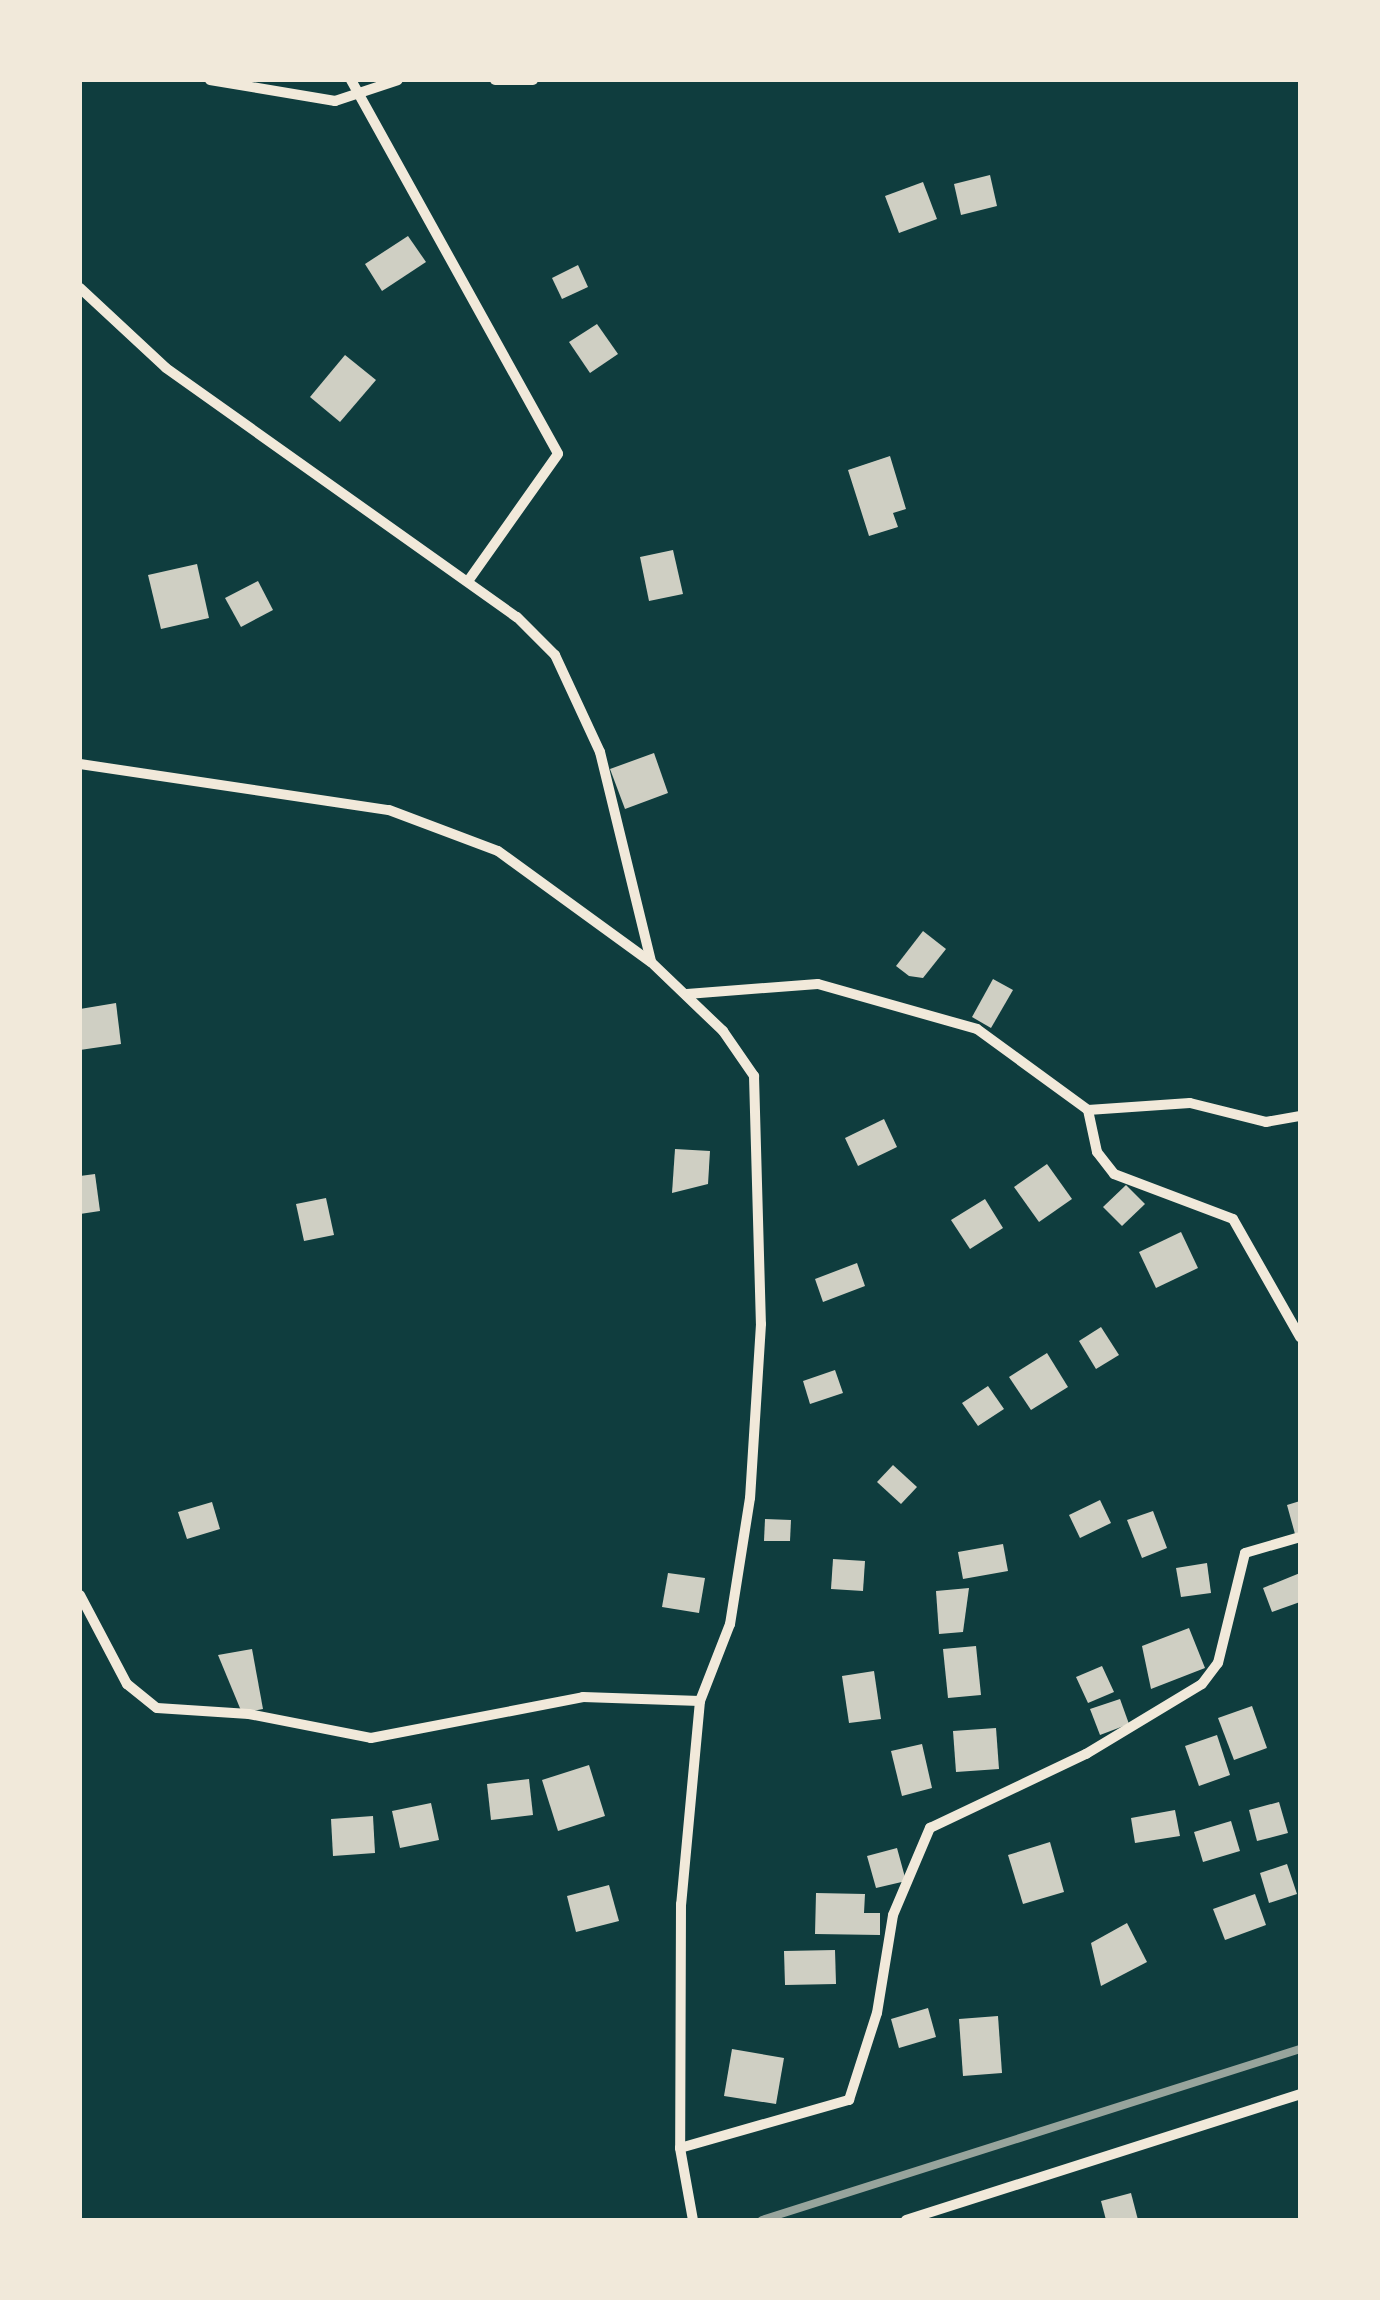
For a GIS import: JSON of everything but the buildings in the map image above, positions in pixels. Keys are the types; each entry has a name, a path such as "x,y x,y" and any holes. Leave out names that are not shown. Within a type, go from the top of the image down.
{"street":[{"path":"210,80 358,100 398,80"},
{"path":"351,80 358,100 494,327 558,454 468,581"},
{"path":"495,80 533,80"},
{"path":"80,288 166,368 536,633 569,682 614,797 651,962"},
{"path":"80,764 389,810 450,829 559,888 651,962 742,1053 760,1106 750,1498 730,1624 700,1701 681,1904 680,2148 693,2220"},
{"path":"686,994 818,984 977,1029 1088,1110 1190,1103 1266,1122 1300,1116"},
{"path":"1088,1110 1097,1152 1114,1174 1233,1219 1300,1337"},
{"path":"680,2148 848,2100 877,2013 893,1915 930,1828 1086,1754 1202,1684 1218,1663 1245,1553 1300,1536"},
{"path":"80,1595 126,1684 157,1708 250,1714 371,1738 583,1697 700,1701"},
{"path":"906,2220 1300,2094"}],"railway":[{"path":"762,2220 1300,2049"}]}
